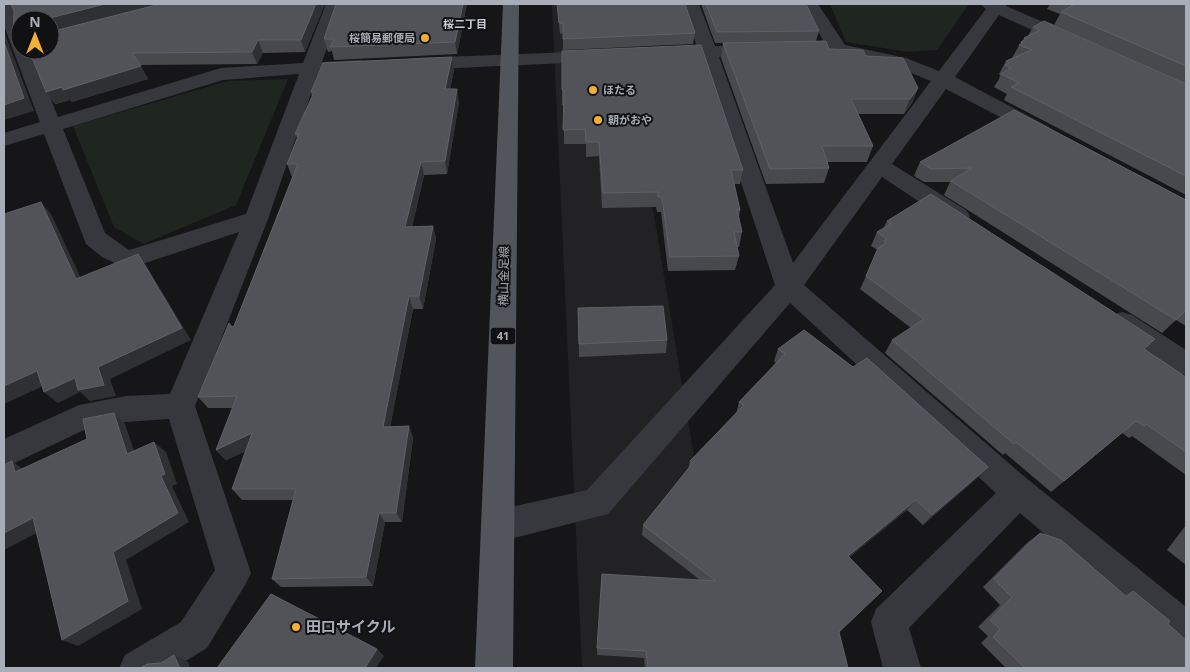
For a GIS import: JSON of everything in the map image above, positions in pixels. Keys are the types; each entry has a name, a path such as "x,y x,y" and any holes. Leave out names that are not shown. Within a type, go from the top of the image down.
{"main road":[{"name":"横山金足線","path":"494,668 511,4"}],"street":[{"path":"4,4 10,19"},
{"path":"138,668 194,635 233,573 180,406 256,219 334,4"},
{"path":"692,4 789,287 1019,492 1186,630"},
{"path":"810,4 838,50"},
{"path":"498,526 596,503 789,287 944,80 995,5 1087,48"},
{"path":"648,54 772,50"},
{"path":"810,50 838,50 899,62 944,80 1057,139"},
{"path":"400,65 618,56"},
{"path":"26,60 95,238 111,251 126,260 219,229 256,219"},
{"path":"4,140 221,74 262,70 380,65"},
{"path":"879,165 979,229"},
{"path":"1103,310 1186,364"},
{"path":"4,454 79,418 126,409 180,406"},
{"path":"902,668 889,622 1019,492"}],"shaded area":[{"path":"552,4 619,4 729,668 582,668"},
{"path":"830,4 969,4 937,50 908,52 846,42"},
{"path":"288,79 236,205 143,244 114,227 73,126 228,81"}],"building":[{"path":"11,4 105,4 60,15 60,10 14,10"},
{"path":"160,4 316,4 301,40 258,40 252,52 132,53 141,66 63,90 62,87 46,92 33,60 60,60 60,29"},
{"path":"336,4 463,4 455,42 330,47 334,39 324,39"},
{"path":"557,4 685,4 695,33 563,39 563,23 559,23"},
{"path":"706,4 806,4 819,31 717,32"},
{"path":"1075,4 1186,4 1186,66 1061,12"},
{"path":"1044,21 1186,84 1186,176 1011,87 1019,83 1001,74 1011,68 1005,65 1009,63 1006,61 1032,50 1019,45 1026,39 1024,38 1040,30 1033,27"},
{"path":"826,41 829,49 863,50 866,56 903,58 918,88 910,99 851,99 873,146 822,146 829,168 770,169 723,43"},
{"path":"4,42 24,98 4,105"},
{"path":"701,45 743,170 731,170 740,210 737,210 742,232 734,232 739,256 670,257 662,197 658,197 658,192 603,193 599,142 586,142 585,129 563,130 564,90 562,90 562,51"},
{"path":"452,57 445,89 457,89 445,161 421,162 405,227 433,226 419,296 409,296 383,427 409,426 396,513 379,513 366,577 272,579 296,489 232,489 252,433 216,450 237,396 198,397 229,323 232,327 234,326 298,164 287,164 299,134 295,134 314,92 311,92 323,63"},
{"path":"1014,110 1186,200 1186,310 1176,320 951,181 972,168 931,169 920,162"},
{"path":"931,194 1155,339 1144,349 1186,377 1186,452 1146,424 1144,426 1136,421 1064,481 1016,442 1014,444 892,340 924,319 866,276 878,248 886,243 884,241 887,239 877,232 891,224 887,221"},
{"path":"41,202 76,279 138,254 182,328 98,367 104,385 78,390 75,378 44,392 37,371 4,386 4,214"},
{"path":"663,306 667,340 579,344 578,308"},
{"path":"804,330 853,367 867,358 988,467 932,515 916,500 848,556 882,591 839,632 848,668 648,668 646,651 597,648 602,574 716,581 643,525 692,464 690,461 744,405 739,402 785,354 778,349"},
{"path":"114,413 127,454 154,442 165,474 161,476 178,513 113,552 128,601 62,640 33,518 4,533 4,465 12,461 15,472 87,439 83,419"},
{"path":"1040,533 1061,540 1127,597 1133,591 1170,621 1168,624 1186,640 1186,668 1025,668 993,637 1000,629 990,620 1012,597 994,579"},
{"name":"田口サイクル","path":"271,594 377,649 365,668 217,668"},
{"path":"174,655 180,668 140,668 147,664 161,663"}],"place":[{"name":"桜簡易郵便局","path":"425,38"},
{"name":"ほたる","path":"593,90"},
{"name":"朝がおや","path":"598,120"},
{"name":"田口サイクル","path":"296,627"}],"district":[{"name":"桜二丁目","path":"465,24"}]}
